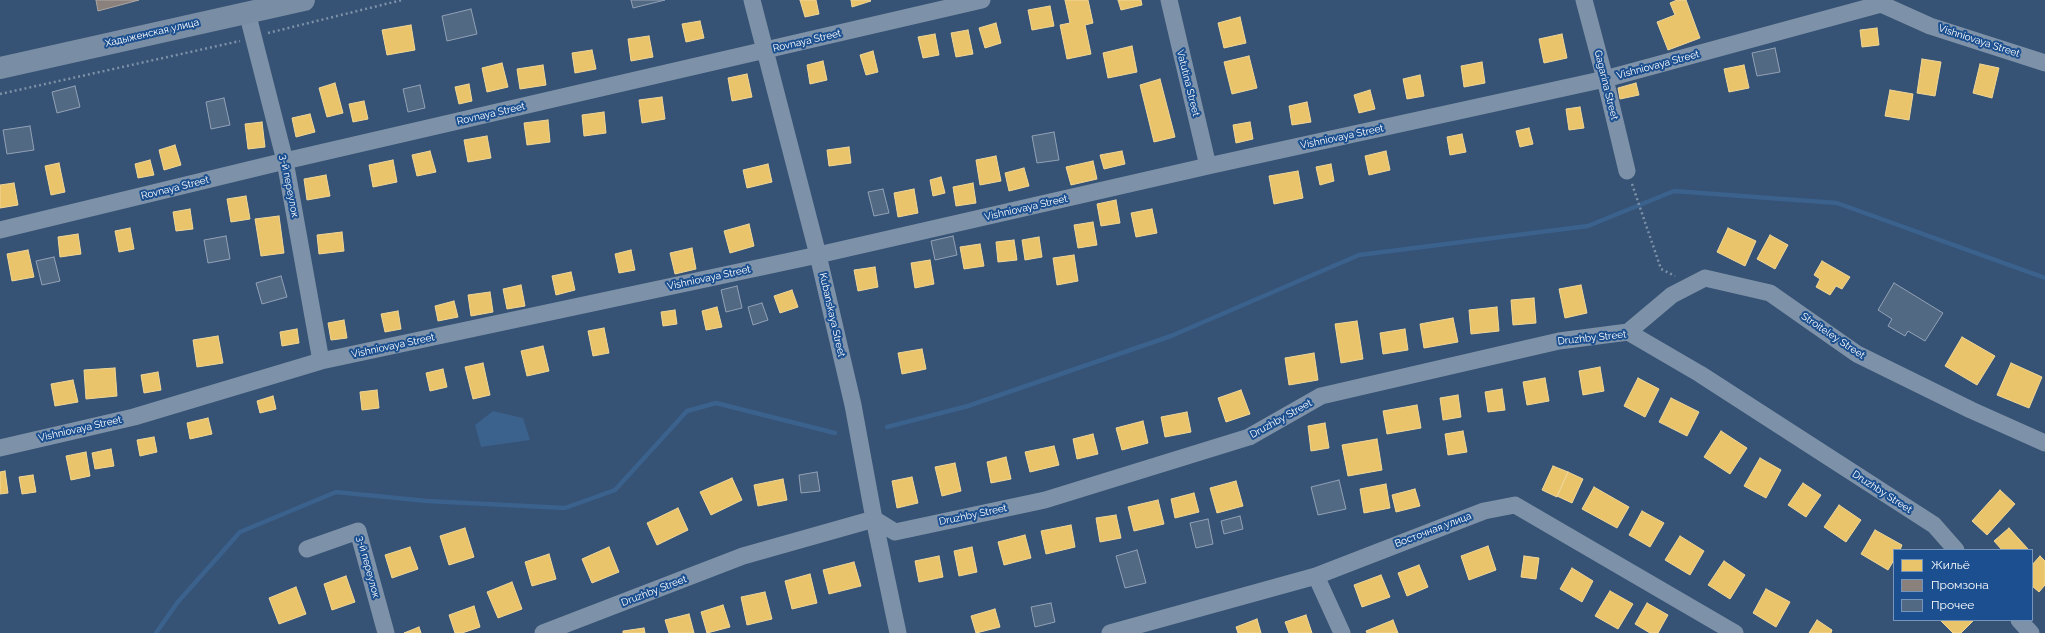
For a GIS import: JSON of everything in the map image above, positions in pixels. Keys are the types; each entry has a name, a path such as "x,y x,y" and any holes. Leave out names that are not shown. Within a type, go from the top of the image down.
{"main road":[{"name":"Хадыженская улица","path":"0,68 304,0"}],"street":[{"name":"Kubanskaya Street","path":"752,0 818,255 853,405 874,519 898,633"},
{"name":"Rovnaya Street","path":"0,230 285,161 982,0"},
{"name":"Vatutina Street","path":"1168,0 1208,166"},
{"name":"Gagarina Street","path":"1584,0 1627,171"},
{"name":"Vishniovaya Street","path":"0,448 134,417 321,361 818,255 1208,166 1605,79 1880,2 1930,26 2045,63"},
{"name":"3-й переулок","path":"247,12 285,161 321,361"},
{"name":"Stroiteley Street","path":"1628,332 1672,295 1705,278 1770,293 1857,354 1971,410 2045,443"},
{"name":"Druzhby Street","path":"543,633 743,556 874,519 895,532 1044,500 1249,438 1321,396 1559,341 1628,332 1700,374 1934,525 1955,549"},
{"name":"Восточная улица","path":"1110,633 1316,576 1484,511 1516,505 1734,633"},
{"name":"3-й переулок","path":"307,549 358,531 386,633"},
{"path":"1316,576 1342,633"},
{"path":"2020,621 2031,633"}],"path":[{"path":"0,94 253,37 402,0"},
{"path":"1627,171 1661,269 1692,285"}],"water":[{"path":"493,411 523,418 530,440 481,447 475,425"}],"building: Жильё":[{"path":"800,0 816,0 819,14 805,17"},
{"path":"851,0 870,0 871,1 852,7"},
{"path":"1065,0 1088,0 1093,23 1085,25 1091,54 1067,59 1060,25 1070,23"},
{"path":"1118,0 1141,0 1142,5 1121,10"},
{"path":"1677,0 1686,0 1700,38 1668,50 1657,22 1675,15 1670,3"},
{"path":"1050,6 1054,26 1032,30 1028,10"},
{"path":"1240,17 1246,43 1224,48 1218,23"},
{"path":"700,21 704,38 686,42 682,24"},
{"path":"996,23 1001,43 985,48 979,28"},
{"path":"411,25 415,50 387,55 382,30"},
{"path":"1877,28 1879,45 1862,47 1860,30"},
{"path":"968,30 973,54 956,57 951,33"},
{"path":"935,34 939,55 923,58 918,37"},
{"path":"1562,34 1567,58 1544,63 1539,39"},
{"path":"649,36 653,57 631,61 628,39"},
{"path":"1132,46 1137,72 1108,78 1103,53"},
{"path":"592,50 596,69 575,73 572,53"},
{"path":"873,51 878,72 866,75 860,55"},
{"path":"1249,56 1257,88 1232,94 1224,62"},
{"path":"1922,59 1941,62 1935,96 1917,93"},
{"path":"823,61 827,80 810,84 807,65"},
{"path":"1482,62 1485,83 1464,87 1461,66"},
{"path":"502,63 508,87 487,92 482,68"},
{"path":"1980,64 1999,68 1992,98 1973,93"},
{"path":"543,65 546,85 520,89 517,69"},
{"path":"1744,65 1749,88 1729,92 1724,69"},
{"path":"747,74 752,97 732,101 728,78"},
{"path":"1420,75 1424,96 1407,99 1403,79"},
{"path":"1160,79 1175,137 1154,142 1140,85"},
{"path":"335,83 343,113 327,117 319,88"},
{"path":"1636,83 1639,95 1620,99 1618,88"},
{"path":"469,84 472,101 459,104 455,87"},
{"path":"1370,90 1375,109 1359,113 1354,95"},
{"path":"1890,90 1913,94 1909,120 1885,116"},
{"path":"662,97 665,119 642,123 639,100"},
{"path":"364,101 368,119 353,122 349,104"},
{"path":"1307,102 1311,122 1292,125 1289,106"},
{"path":"1580,107 1584,128 1569,130 1566,109"},
{"path":"604,112 606,133 584,136 582,115"},
{"path":"310,114 315,132 296,137 292,118"},
{"path":"548,120 550,142 527,145 524,123"},
{"path":"262,122 265,147 248,149 245,124"},
{"path":"1250,122 1253,139 1236,143 1233,125"},
{"path":"1529,128 1533,144 1520,147 1516,131"},
{"path":"1462,134 1466,152 1450,155 1447,137"},
{"path":"487,136 491,158 468,162 464,140"},
{"path":"175,145 181,165 164,170 159,150"},
{"path":"849,147 851,163 829,166 827,150"},
{"path":"430,151 436,172 417,176 412,155"},
{"path":"1122,151 1125,164 1104,169 1100,155"},
{"path":"1386,151 1390,170 1369,175 1365,156"},
{"path":"996,156 1001,181 980,185 976,160"},
{"path":"150,160 154,175 138,178 135,164"},
{"path":"393,160 397,182 373,187 369,165"},
{"path":"1093,161 1097,179 1071,185 1066,167"},
{"path":"59,163 65,192 51,195 45,166"},
{"path":"768,164 772,182 747,188 743,170"},
{"path":"1331,164 1334,181 1320,185 1316,167"},
{"path":"1024,168 1029,186 1009,191 1005,173"},
{"path":"1298,171 1303,198 1274,204 1269,176"},
{"path":"326,175 330,196 307,200 304,179"},
{"path":"941,177 945,193 933,196 930,180"},
{"path":"14,183 18,205 0,208 0,185"},
{"path":"973,183 976,203 956,206 953,187"},
{"path":"914,189 918,213 898,217 894,193"},
{"path":"246,196 250,219 231,222 227,199"},
{"path":"1116,200 1120,223 1101,226 1097,204"},
{"path":"190,209 193,229 176,231 173,212"},
{"path":"1152,209 1157,233 1136,237 1131,213"},
{"path":"279,216 284,253 261,256 255,219"},
{"path":"1093,222 1097,245 1078,248 1074,225"},
{"path":"749,224 754,246 730,253 724,231"},
{"path":"130,228 134,249 119,252 115,231"},
{"path":"1728,228 1756,241 1745,266 1717,252"},
{"path":"342,232 344,251 319,254 317,235"},
{"path":"78,234 81,254 60,257 58,237"},
{"path":"1770,235 1788,245 1775,269 1757,259"},
{"path":"1039,237 1042,257 1025,260 1022,240"},
{"path":"1014,240 1017,260 998,262 996,242"},
{"path":"980,244 984,266 964,269 960,247"},
{"path":"692,248 696,269 675,274 670,253"},
{"path":"28,250 34,277 12,281 7,254"},
{"path":"631,250 635,270 619,273 615,254"},
{"path":"1074,255 1078,281 1057,285 1053,258"},
{"path":"930,260 934,284 915,288 911,263"},
{"path":"1822,261 1850,277 1842,289 1836,286 1830,295 1816,287 1820,279 1814,275"},
{"path":"875,267 878,287 858,291 854,270"},
{"path":"571,272 575,290 556,295 552,276"},
{"path":"521,285 525,306 507,309 503,289"},
{"path":"1581,285 1587,313 1565,318 1559,289"},
{"path":"792,290 798,307 780,313 774,296"},
{"path":"490,292 493,312 471,316 468,295"},
{"path":"1534,298 1536,323 1513,325 1511,300"},
{"path":"454,301 458,317 438,321 435,306"},
{"path":"717,307 722,327 706,330 702,311"},
{"path":"1497,307 1499,331 1471,334 1469,310"},
{"path":"675,310 677,324 663,326 661,312"},
{"path":"398,311 401,329 385,332 381,314"},
{"path":"1453,318 1458,342 1424,348 1420,324"},
{"path":"344,320 347,338 331,340 328,323"},
{"path":"1357,321 1363,359 1341,363 1335,324"},
{"path":"604,328 609,353 593,356 588,331"},
{"path":"297,329 299,343 282,346 280,332"},
{"path":"1405,329 1408,350 1383,354 1380,333"},
{"path":"218,336 223,363 197,367 193,340"},
{"path":"1962,337 1995,356 1977,385 1945,366"},
{"path":"543,346 549,371 527,376 521,351"},
{"path":"922,349 926,369 902,374 898,353"},
{"path":"1314,353 1318,380 1289,385 1285,358"},
{"path":"483,363 490,395 473,399 465,367"},
{"path":"2011,363 2042,377 2029,408 1997,395"},
{"path":"1600,367 1604,391 1583,395 1579,371"},
{"path":"115,368 117,396 86,399 84,370"},
{"path":"443,369 447,387 430,391 426,373"},
{"path":"158,372 161,390 144,393 141,375"},
{"path":"1545,378 1549,401 1527,405 1523,382"},
{"path":"1638,378 1659,389 1645,417 1624,406"},
{"path":"73,380 78,402 55,406 51,384"},
{"path":"1502,389 1505,410 1488,412 1485,392"},
{"path":"377,390 379,408 362,410 360,392"},
{"path":"1241,390 1250,414 1226,422 1218,398"},
{"path":"1458,395 1461,417 1443,420 1440,398"},
{"path":"273,396 276,409 260,413 257,401"},
{"path":"1671,398 1699,412 1687,436 1659,422"},
{"path":"1417,405 1421,428 1387,434 1383,411"},
{"path":"1187,412 1191,432 1165,437 1161,417"},
{"path":"208,418 212,434 190,439 187,423"},
{"path":"1143,421 1148,443 1122,450 1116,428"},
{"path":"1325,423 1329,448 1311,451 1308,426"},
{"path":"1463,431 1467,452 1448,455 1445,434"},
{"path":"1721,431 1747,448 1730,474 1704,457"},
{"path":"1093,434 1098,454 1077,459 1073,439"},
{"path":"154,437 157,452 140,456 137,440"},
{"path":"1377,439 1382,470 1348,476 1342,445"},
{"path":"1054,446 1059,465 1030,472 1025,452"},
{"path":"111,449 114,466 95,469 92,453"},
{"path":"86,452 90,476 71,480 66,456"},
{"path":"1006,457 1011,479 991,483 987,462"},
{"path":"1760,458 1781,470 1766,498 1744,486"},
{"path":"955,463 961,491 942,496 935,467"},
{"path":"1553,466 1568,472 1557,497 1542,490"},
{"path":"5,471 8,493 0,494 0,472"},
{"path":"1568,472 1583,479 1572,503 1557,496"},
{"path":"33,475 36,492 22,494 19,477"},
{"path":"912,477 918,503 897,508 892,481"},
{"path":"732,478 742,500 711,515 700,492"},
{"path":"783,479 787,500 758,506 754,485"},
{"path":"1236,481 1243,506 1217,513 1210,488"},
{"path":"1803,483 1821,495 1806,517 1788,505"},
{"path":"1386,484 1390,508 1364,513 1360,489"},
{"path":"1594,487 1629,507 1617,528 1582,509"},
{"path":"1415,489 1420,506 1396,512 1392,495"},
{"path":"2000,490 2015,504 1987,535 1972,521"},
{"path":"1194,493 1199,512 1175,518 1171,499"},
{"path":"1158,500 1164,524 1134,531 1128,507"},
{"path":"1839,505 1861,520 1846,542 1824,527"},
{"path":"678,508 688,530 657,545 647,523"},
{"path":"1642,511 1664,523 1650,547 1629,535"},
{"path":"1116,515 1121,538 1100,542 1096,518"},
{"path":"1071,525 1075,547 1046,554 1041,531"},
{"path":"465,528 474,557 449,565 440,536"},
{"path":"2009,528 2028,549 2001,549 1994,541"},
{"path":"1875,530 1902,545 1900,549 1893,549 1893,562 1888,570 1861,554"},
{"path":"1025,535 1031,558 1004,565 998,542"},
{"path":"1680,536 1704,551 1690,575 1665,560"},
{"path":"1488,546 1496,570 1469,580 1461,556"},
{"path":"410,547 418,569 392,578 385,555"},
{"path":"609,547 619,572 592,583 582,559"},
{"path":"972,547 977,572 959,576 954,551"},
{"path":"549,554 556,579 532,586 525,562"},
{"path":"939,556 943,577 919,582 915,561"},
{"path":"1524,556 1539,558 1536,579 1521,577"},
{"path":"2040,556 2045,561 2045,585 2039,592 2033,587 2033,564"},
{"path":"1724,561 1745,575 1730,599 1708,585"},
{"path":"854,562 861,586 829,594 823,570"},
{"path":"1419,565 1428,587 1407,596 1398,573"},
{"path":"1572,568 1593,581 1582,602 1560,589"},
{"path":"810,574 817,603 792,609 785,581"},
{"path":"1381,575 1390,597 1362,607 1354,585"},
{"path":"346,576 355,602 332,610 324,584"},
{"path":"512,582 522,609 498,618 487,592"},
{"path":"296,587 306,614 279,624 269,598"},
{"path":"1766,589 1790,602 1776,627 1753,613"},
{"path":"1610,591 1633,604 1618,629 1595,616"},
{"path":"765,592 772,619 747,625 741,597"},
{"path":"1647,603 1668,615 1658,633 1650,633 1635,624"},
{"path":"723,605 730,627 707,633 701,612"},
{"path":"474,606 480,627 462,633 455,633 449,615"},
{"path":"995,609 1000,627 976,633 971,616"},
{"path":"689,614 694,633 669,633 665,620"},
{"path":"1306,615 1312,633 1289,633 1285,622"},
{"path":"1257,619 1261,633 1238,633 1236,627"},
{"path":"1393,620 1398,633 1367,633 1366,631"},
{"path":"1817,620 1832,630 1831,633 1809,633"},
{"path":"1941,621 1973,621 1961,633 1953,633"},
{"path":"419,627 421,633 404,633"},
{"path":"644,628 645,633 623,633 623,631"}],"building: Промзона":[{"path":"96,0 139,0 98,11"}],"building: Прочее":[{"path":"631,0 665,0 633,8"},
{"path":"471,9 477,34 447,41 442,16"},
{"path":"1775,48 1780,72 1757,76 1752,53"},
{"path":"420,85 425,108 408,112 403,89"},
{"path":"75,86 80,107 57,113 52,92"},
{"path":"224,98 230,125 211,129 206,102"},
{"path":"30,126 34,150 7,154 3,130"},
{"path":"1054,132 1059,160 1037,163 1032,136"},
{"path":"883,189 889,213 874,216 868,192"},
{"path":"226,236 230,259 208,263 204,240"},
{"path":"953,236 957,255 935,260 931,241"},
{"path":"54,257 60,281 42,285 36,261"},
{"path":"281,276 287,297 262,304 256,283"},
{"path":"1894,283 1943,313 1925,341 1908,331 1905,336 1888,326 1892,319 1878,310"},
{"path":"737,286 742,308 726,312 721,290"},
{"path":"762,303 768,320 753,325 748,307"},
{"path":"817,472 820,491 801,493 799,475"},
{"path":"1339,480 1346,509 1318,515 1311,487"},
{"path":"1240,516 1243,529 1224,534 1221,521"},
{"path":"1208,519 1213,544 1196,548 1190,523"},
{"path":"1137,550 1146,583 1125,588 1116,556"},
{"path":"1051,603 1055,622 1035,627 1031,607"}],"waterway":[{"path":"887,427 968,406 1171,336 1359,255 1588,226 1674,191 1837,203 2045,278"},
{"path":"156,633 177,603 240,532 336,492 427,501 565,508 615,490 687,411 716,403 835,433"}]}
